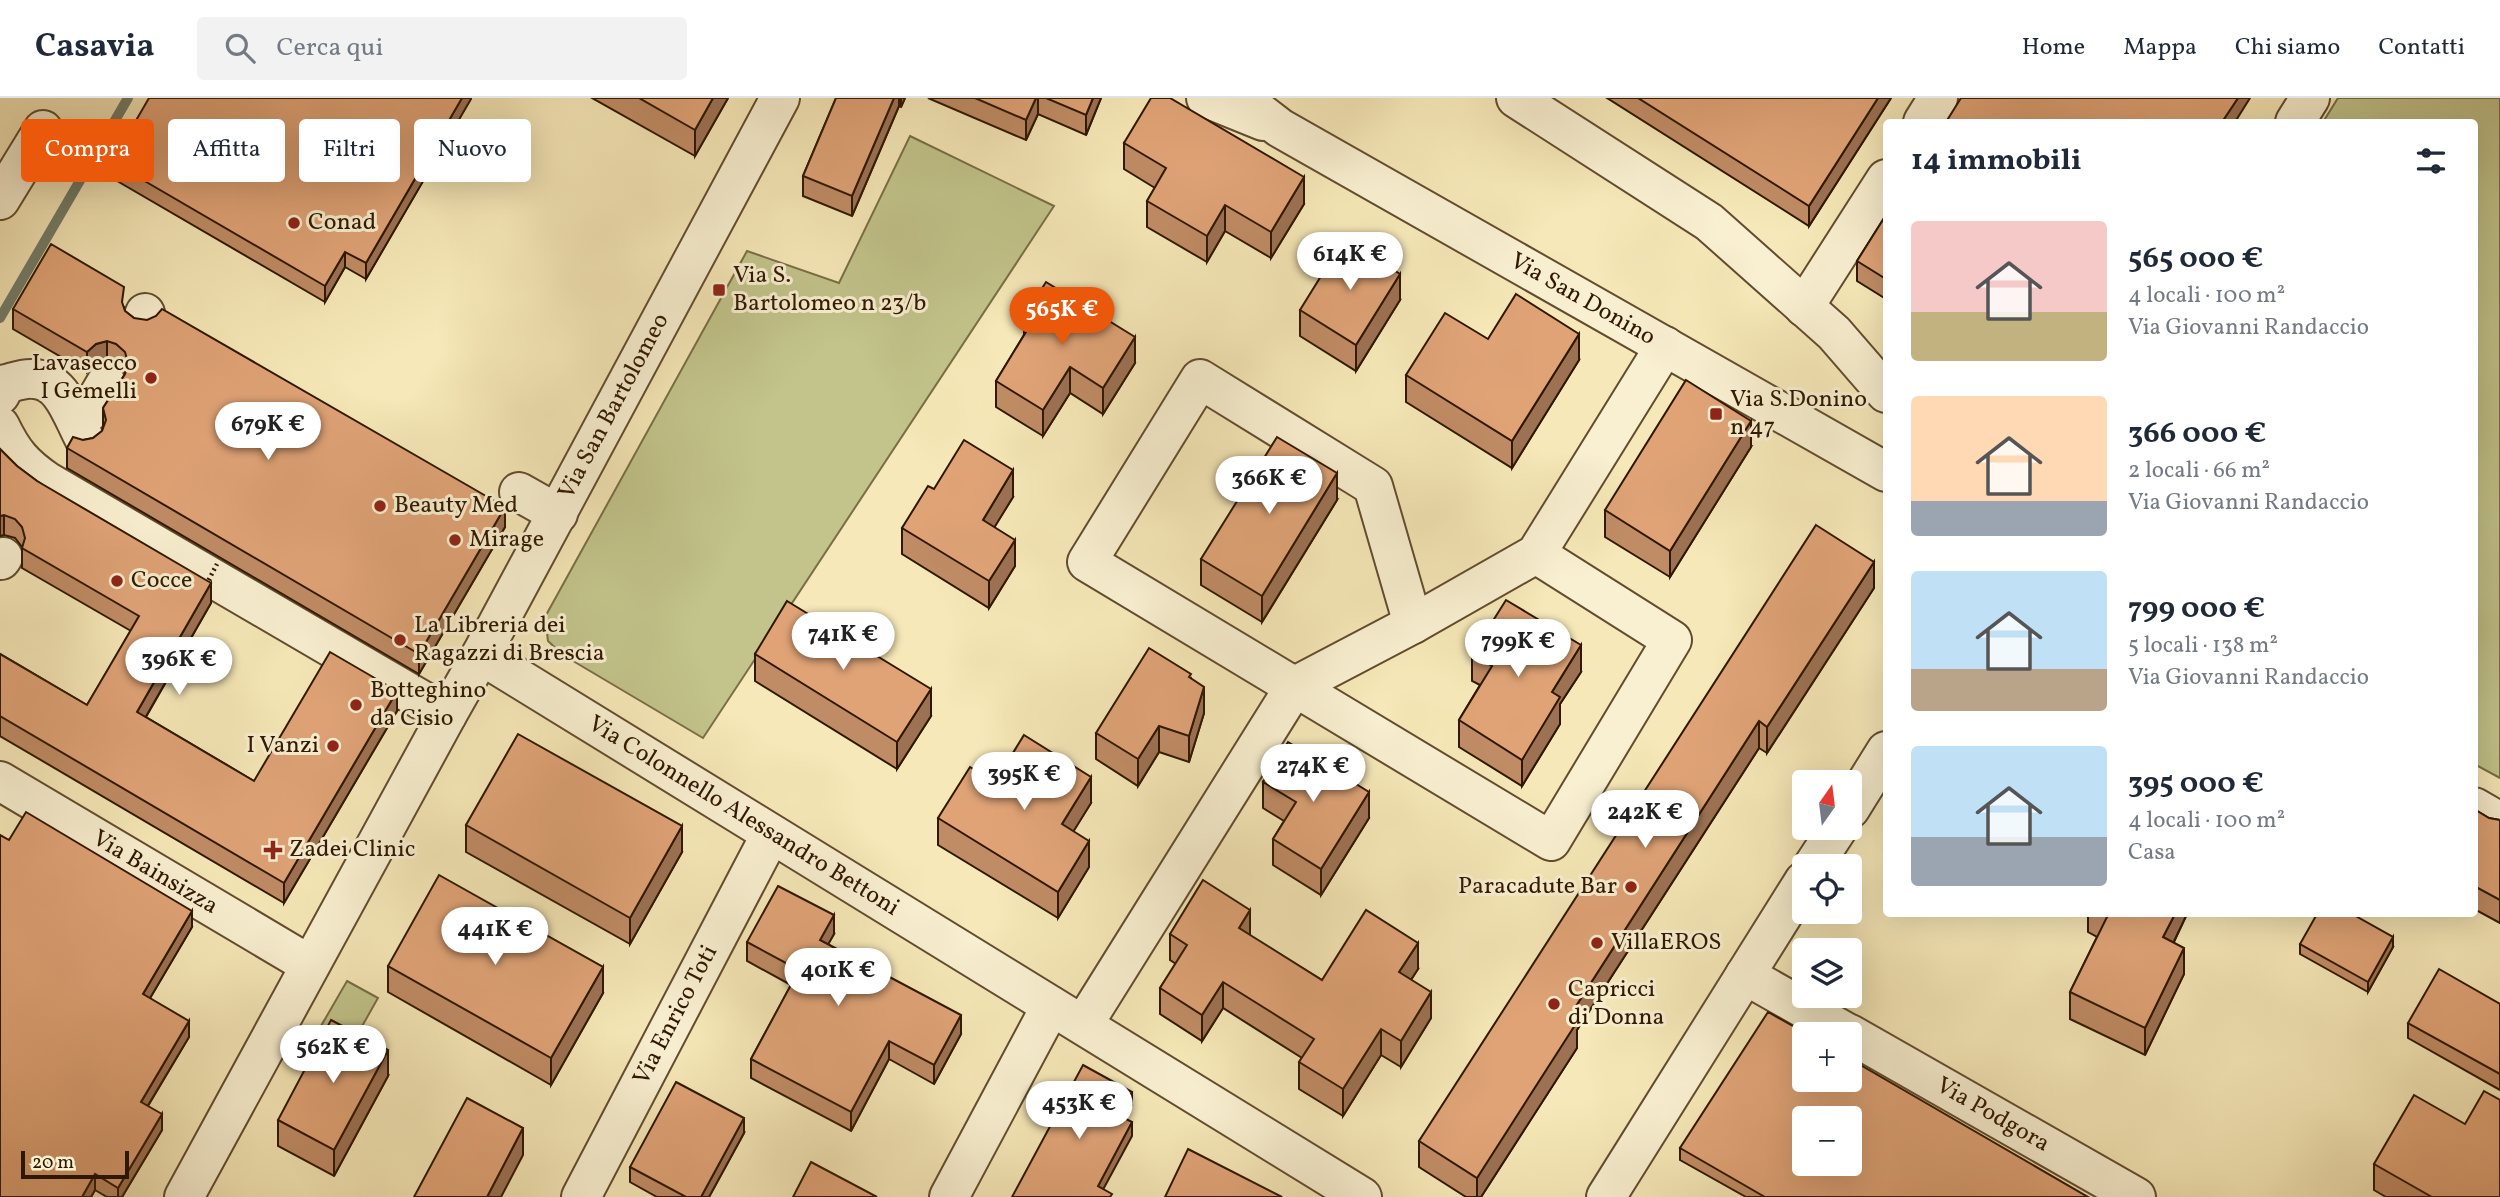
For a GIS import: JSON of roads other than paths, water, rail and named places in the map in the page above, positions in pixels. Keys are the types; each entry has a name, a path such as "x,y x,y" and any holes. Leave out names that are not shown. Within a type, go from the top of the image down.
{"street":[{"name":"Via San Bartolomeo","path":"198,1191 310,965 558,514 780,98"},
{"name":"Via San Donino","path":"1206,98 1280,128 1883,470"},
{"name":"Via San Donino","path":"1241,98 1280,128"},
{"path":"1516,98 1709,222 1834,333 1883,391"},
{"path":"1925,119 1938,98"},
{"path":"2297,119 2310,98"},
{"path":"0,200 21,166"},
{"path":"1804,307 1883,184"},
{"path":"1834,333 1883,350"},
{"path":"948,1197 1067,1016 1295,686 1413,625 1536,554 1665,345"},
{"path":"0,395 6,384 31,378 46,381 58,388 88,418 44,488"},
{"path":"1413,625 1373,486 1199,379 1087,562 1551,841 1672,640 1536,554"},
{"path":"0,426 12,451 44,488 281,625 446,715"},
{"path":"519,492 558,514"},
{"name":"Via Colonnello Alessandro Bettoni","path":"481,655 1362,1197"},
{"path":"1862,790 1883,756"},
{"name":"Via Bainsizza","path":"0,781 310,965"},
{"path":"2478,809 2500,822"},
{"name":"Via Enrico Toti","path":"582,1197 771,834"},
{"path":"1606,1197 1792,900"},
{"name":"Via Podgora","path":"1745,975 1829,1022"},
{"name":"Via Podgora","path":"1862,1041 2136,1197"}],"waterway":[{"path":"0,318 128,98"}],"place":[{"name":"Conad","path":"294,223"},
{"name":"Via S. Bartolomeo n 23/b","path":"719,290"},
{"name":"Lavasecco I Gemelli","path":"151,378"},
{"name":"Via S.Donino n 47","path":"1716,414"},
{"name":"Beauty Med","path":"380,506"},
{"name":"Mirage","path":"455,540"},
{"name":"Cocce","path":"117,581"},
{"name":"La Libreria dei Ragazzi di Brescia","path":"400,640"},
{"name":"Botteghino da Cisio","path":"356,705"},
{"name":"I Vanzi","path":"333,746"},
{"name":"Zadei Clinic","path":"273,850"},
{"name":"Paracadute Bar","path":"1631,887"},
{"name":"VillaEROS","path":"1597,943"},
{"name":"Capricci di Donna","path":"1554,1004"}]}
